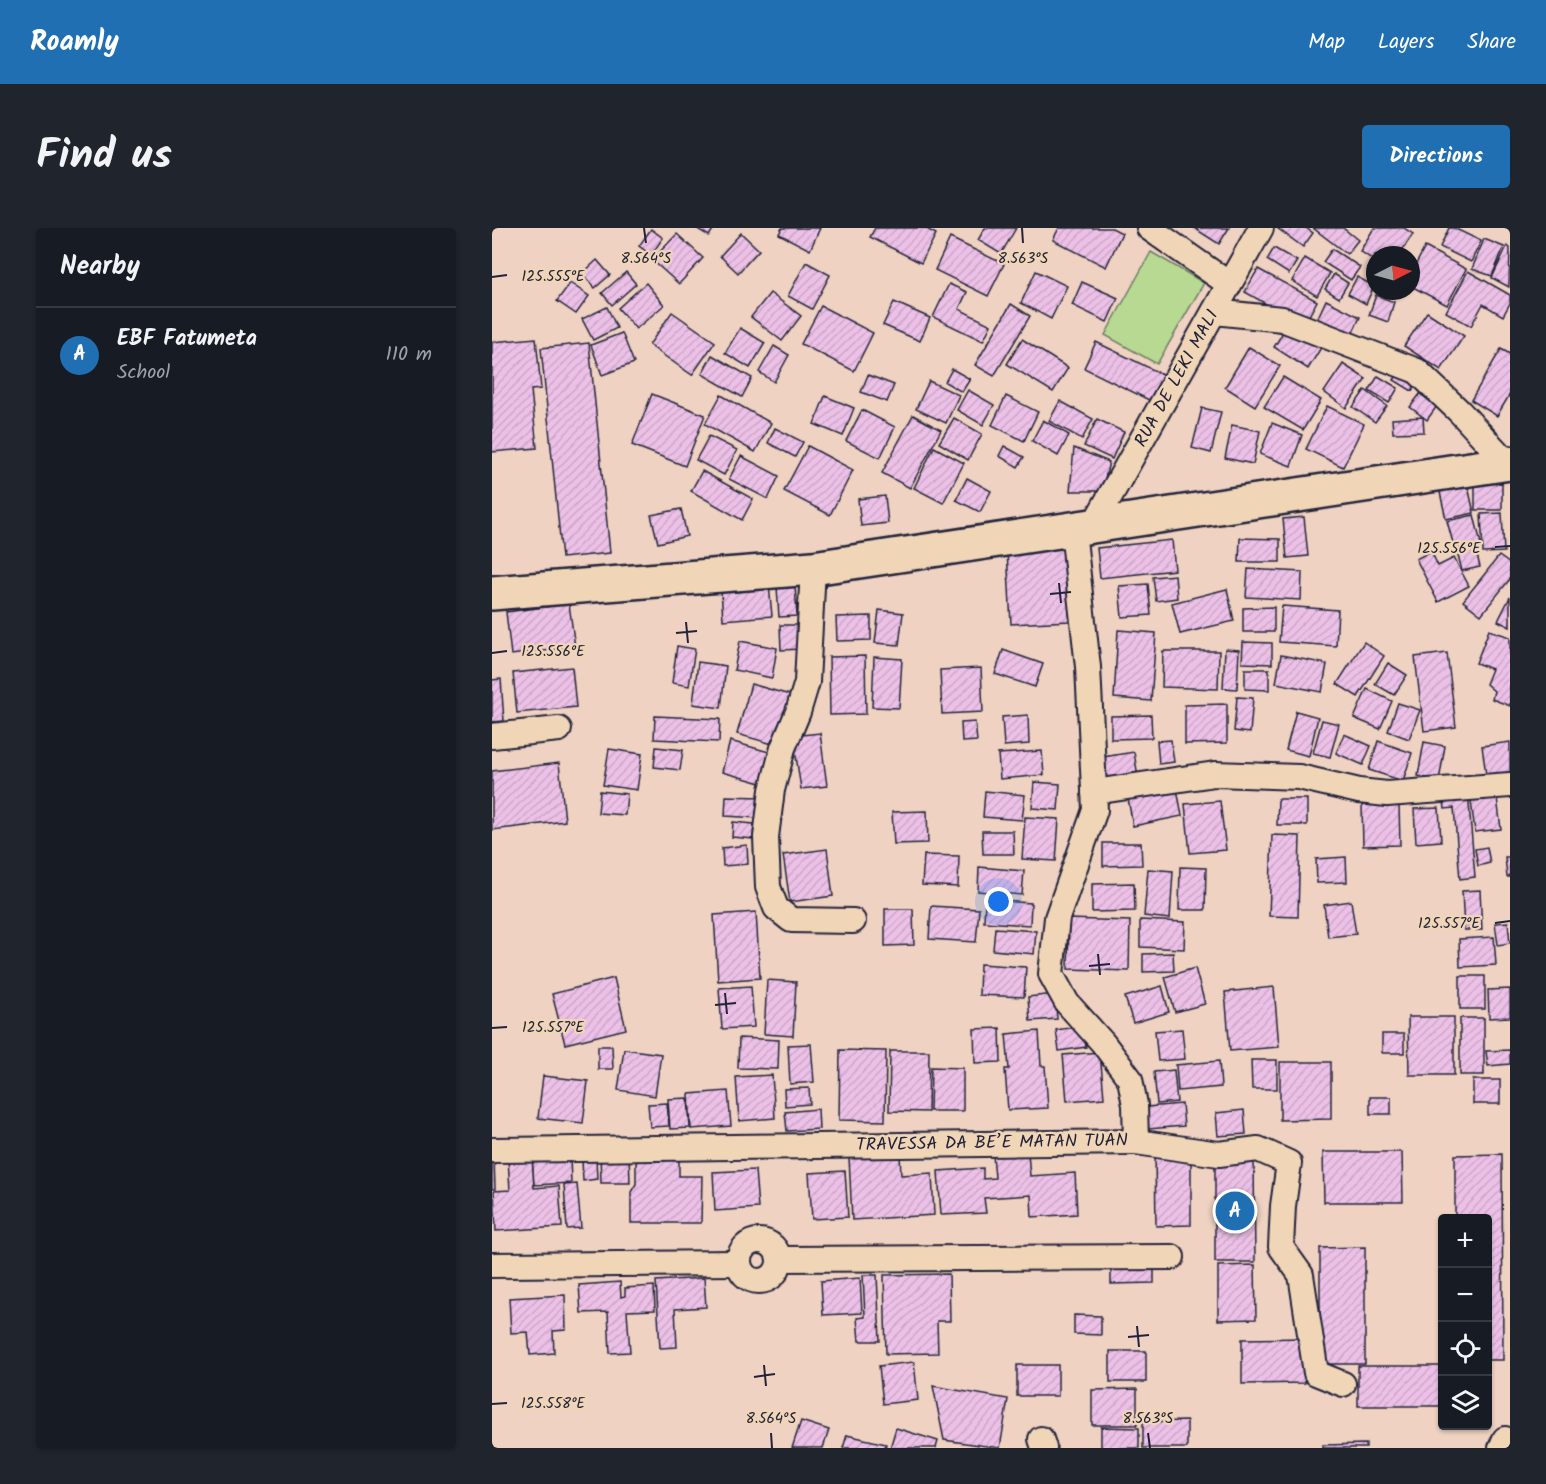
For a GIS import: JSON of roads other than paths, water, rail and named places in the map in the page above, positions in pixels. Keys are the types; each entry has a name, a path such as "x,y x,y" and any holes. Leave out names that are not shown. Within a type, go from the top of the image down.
{"main road":[{"path":"492,593 813,568 1509,464"}],"street":[{"path":"1149,228 1229,285"},
{"name":"RUA DE LEKI MALI","path":"1083,529 1214,312 1261,228"},
{"path":"1214,312 1282,319 1417,371 1509,464"},
{"name":"TRAVESSA DA BE’E MATAN TUAN","path":"492,1150 1136,1142 1135,1105 1130,1079 1103,1043 1067,1003 1051,974 1057,918 1095,810 1083,529"},
{"path":"813,568 807,682 783,748 772,790 766,837 768,888 776,908 791,920 853,921"},
{"path":"492,736 559,729"},
{"path":"1094,792 1215,774 1299,777 1359,791 1387,794 1510,785"},
{"path":"1136,1142 1219,1154 1258,1149 1289,1163 1283,1206 1281,1247 1301,1275 1316,1373 1343,1384"},
{"path":"492,1264 738,1263 743,1275 754,1282 767,1280 777,1271 779,1259 1173,1257"}],"place":[{"name":"EBF Fatumeta","path":"1235,1211"}]}
